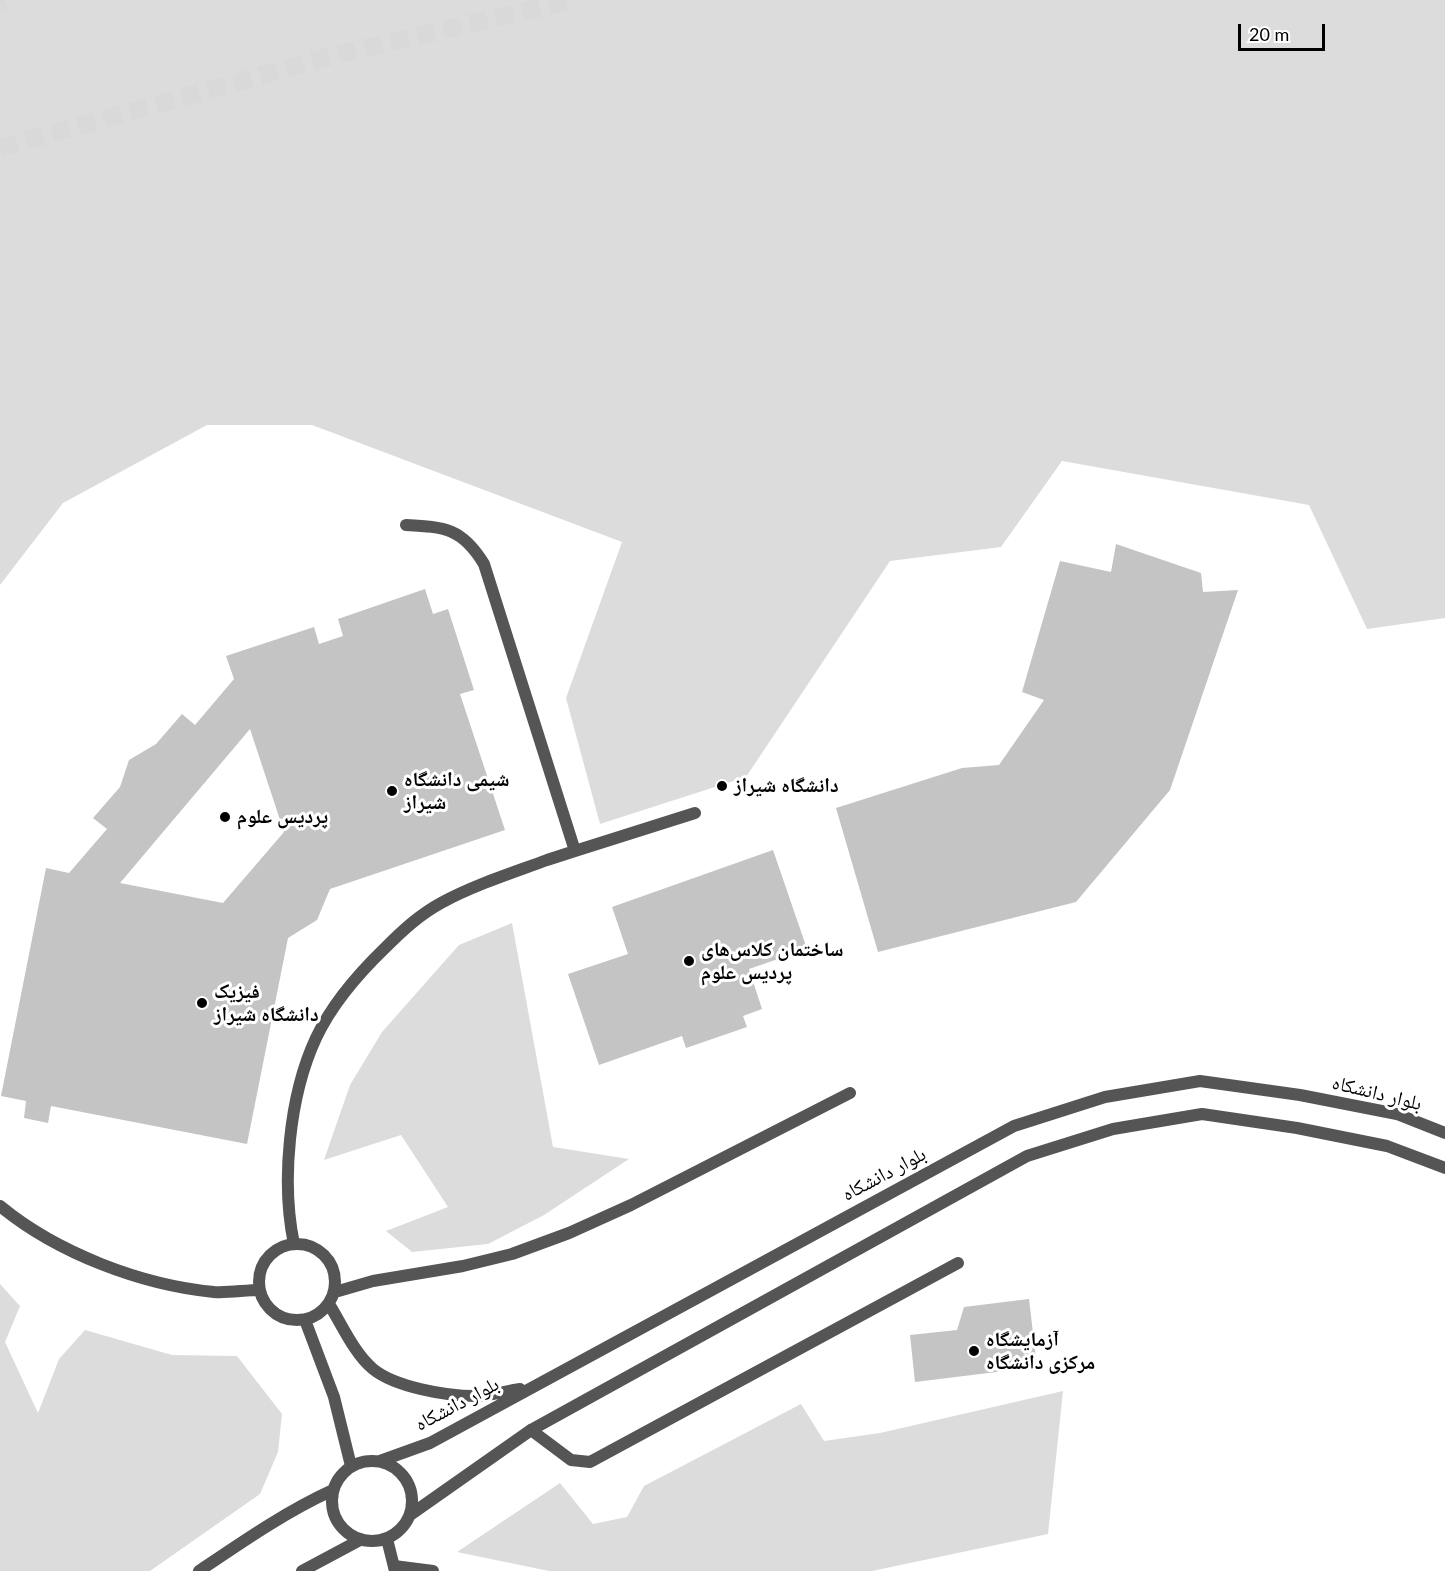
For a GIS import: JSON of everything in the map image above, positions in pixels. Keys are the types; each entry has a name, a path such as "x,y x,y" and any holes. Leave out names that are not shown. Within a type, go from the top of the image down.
{"street":[{"path":"406,525 443,528 461,536 474,547 484,564 575,851"},
{"path":"294,1244 287,1190 291,1133 308,1059 316,1037 334,1007 377,955 411,922 441,903 478,886 575,851 695,813"},
{"name":"بلوار دانشکاه","path":"380,1461 430,1443 1014,1126 1105,1097 1200,1081 1300,1095 1397,1114 1445,1133"},
{"path":"334,1292 373,1281 463,1266 512,1254 569,1233 631,1205 850,1093"},
{"path":"410,1515 531,1430 1027,1156 1113,1129 1202,1114 1297,1128 1388,1146 1445,1168"},
{"path":"0,1206 41,1235 115,1270 183,1287 216,1292 260,1290"},
{"path":"294,1244 317,1249 327,1257 336,1280 329,1304 319,1314 305,1320 282,1317 272,1311 264,1301 260,1290 259,1279 267,1259 274,1252 294,1244"},
{"path":"531,1430 571,1460 590,1462 958,1263"},
{"path":"329,1304 359,1353 372,1368 385,1377 413,1387 475,1396 530,1387"},
{"path":"305,1320 334,1397 351,1466"},
{"path":"366,1461 380,1461 393,1466 404,1475 410,1488 412,1501 410,1515 405,1525 387,1539 360,1540 349,1535 333,1515 331,1503 333,1490 337,1480 351,1466 366,1461"},
{"path":"199,1571 258,1531 310,1500 333,1490"},
{"path":"387,1539 394,1568 433,1571"},
{"path":"303,1571 360,1540"}],"shaded area":[{"path":"0,0 1445,0 1445,618 1367,629 1309,505 1062,461 1001,547 890,561 746,777 600,824 566,698 622,542 312,425 207,425 63,503 0,585"},
{"path":"512,923 553,1147 629,1159 544,1215 488,1244 412,1252 386,1231 448,1207 401,1135 324,1160 350,1085 382,1032 459,945"},
{"path":"0,1284 20,1306 5,1342 38,1413 59,1359 85,1330 172,1355 237,1356 282,1414 278,1452 260,1494 150,1571 0,1571"},
{"path":"1063,1391 1048,1534 872,1571 549,1571 457,1552 560,1483 593,1524 627,1517 644,1486 801,1404 824,1441 880,1433"}],"building":[{"path":"1116,544 1201,573 1203,592 1238,590 1170,790 1076,902 878,952 836,808 962,768 999,765 1044,700 1022,692 1060,561 1111,572"},
{"path":"425,589 433,614 448,609 474,690 460,694 505,830 330,889 317,920 288,938 247,1144 51,1106 48,1123 24,1118 26,1101 1,1096 46,868 69,873 107,829 93,818 120,787 129,760 156,744 182,714 195,725 234,679 226,656 314,627 319,644 343,636 338,619","holes":["250,729 284,832 223,903 120,883"]},
{"name":"ساختمان کلاس‌های پردیس علوم","path":"773,850 807,949 749,969 762,1009 743,1016 747,1027 686,1048 682,1036 599,1065 568,974 628,954 612,907"},
{"name":"آزمایشگاه مرکزی دانشگاه","path":"1029,1299 1037,1367 915,1382 910,1335 957,1330 964,1307"}],"tunnel":[{"path":"0,1 5,0"},
{"path":"0,148 331,56 573,0"}],"place":[{"name":"دانشگاه شیراز","path":"722,786"},
{"name":"شیمى دانشگاه شیراز","path":"392,791"},
{"name":"پردیس علوم","path":"225,817"},
{"name":"ساختمان کلاس‌های پردیس علوم","path":"689,961"},
{"name":"فیزیک دانشگاه شیراز","path":"202,1003"},
{"name":"آزمایشگاه مرکزی دانشگاه","path":"974,1351"}]}
